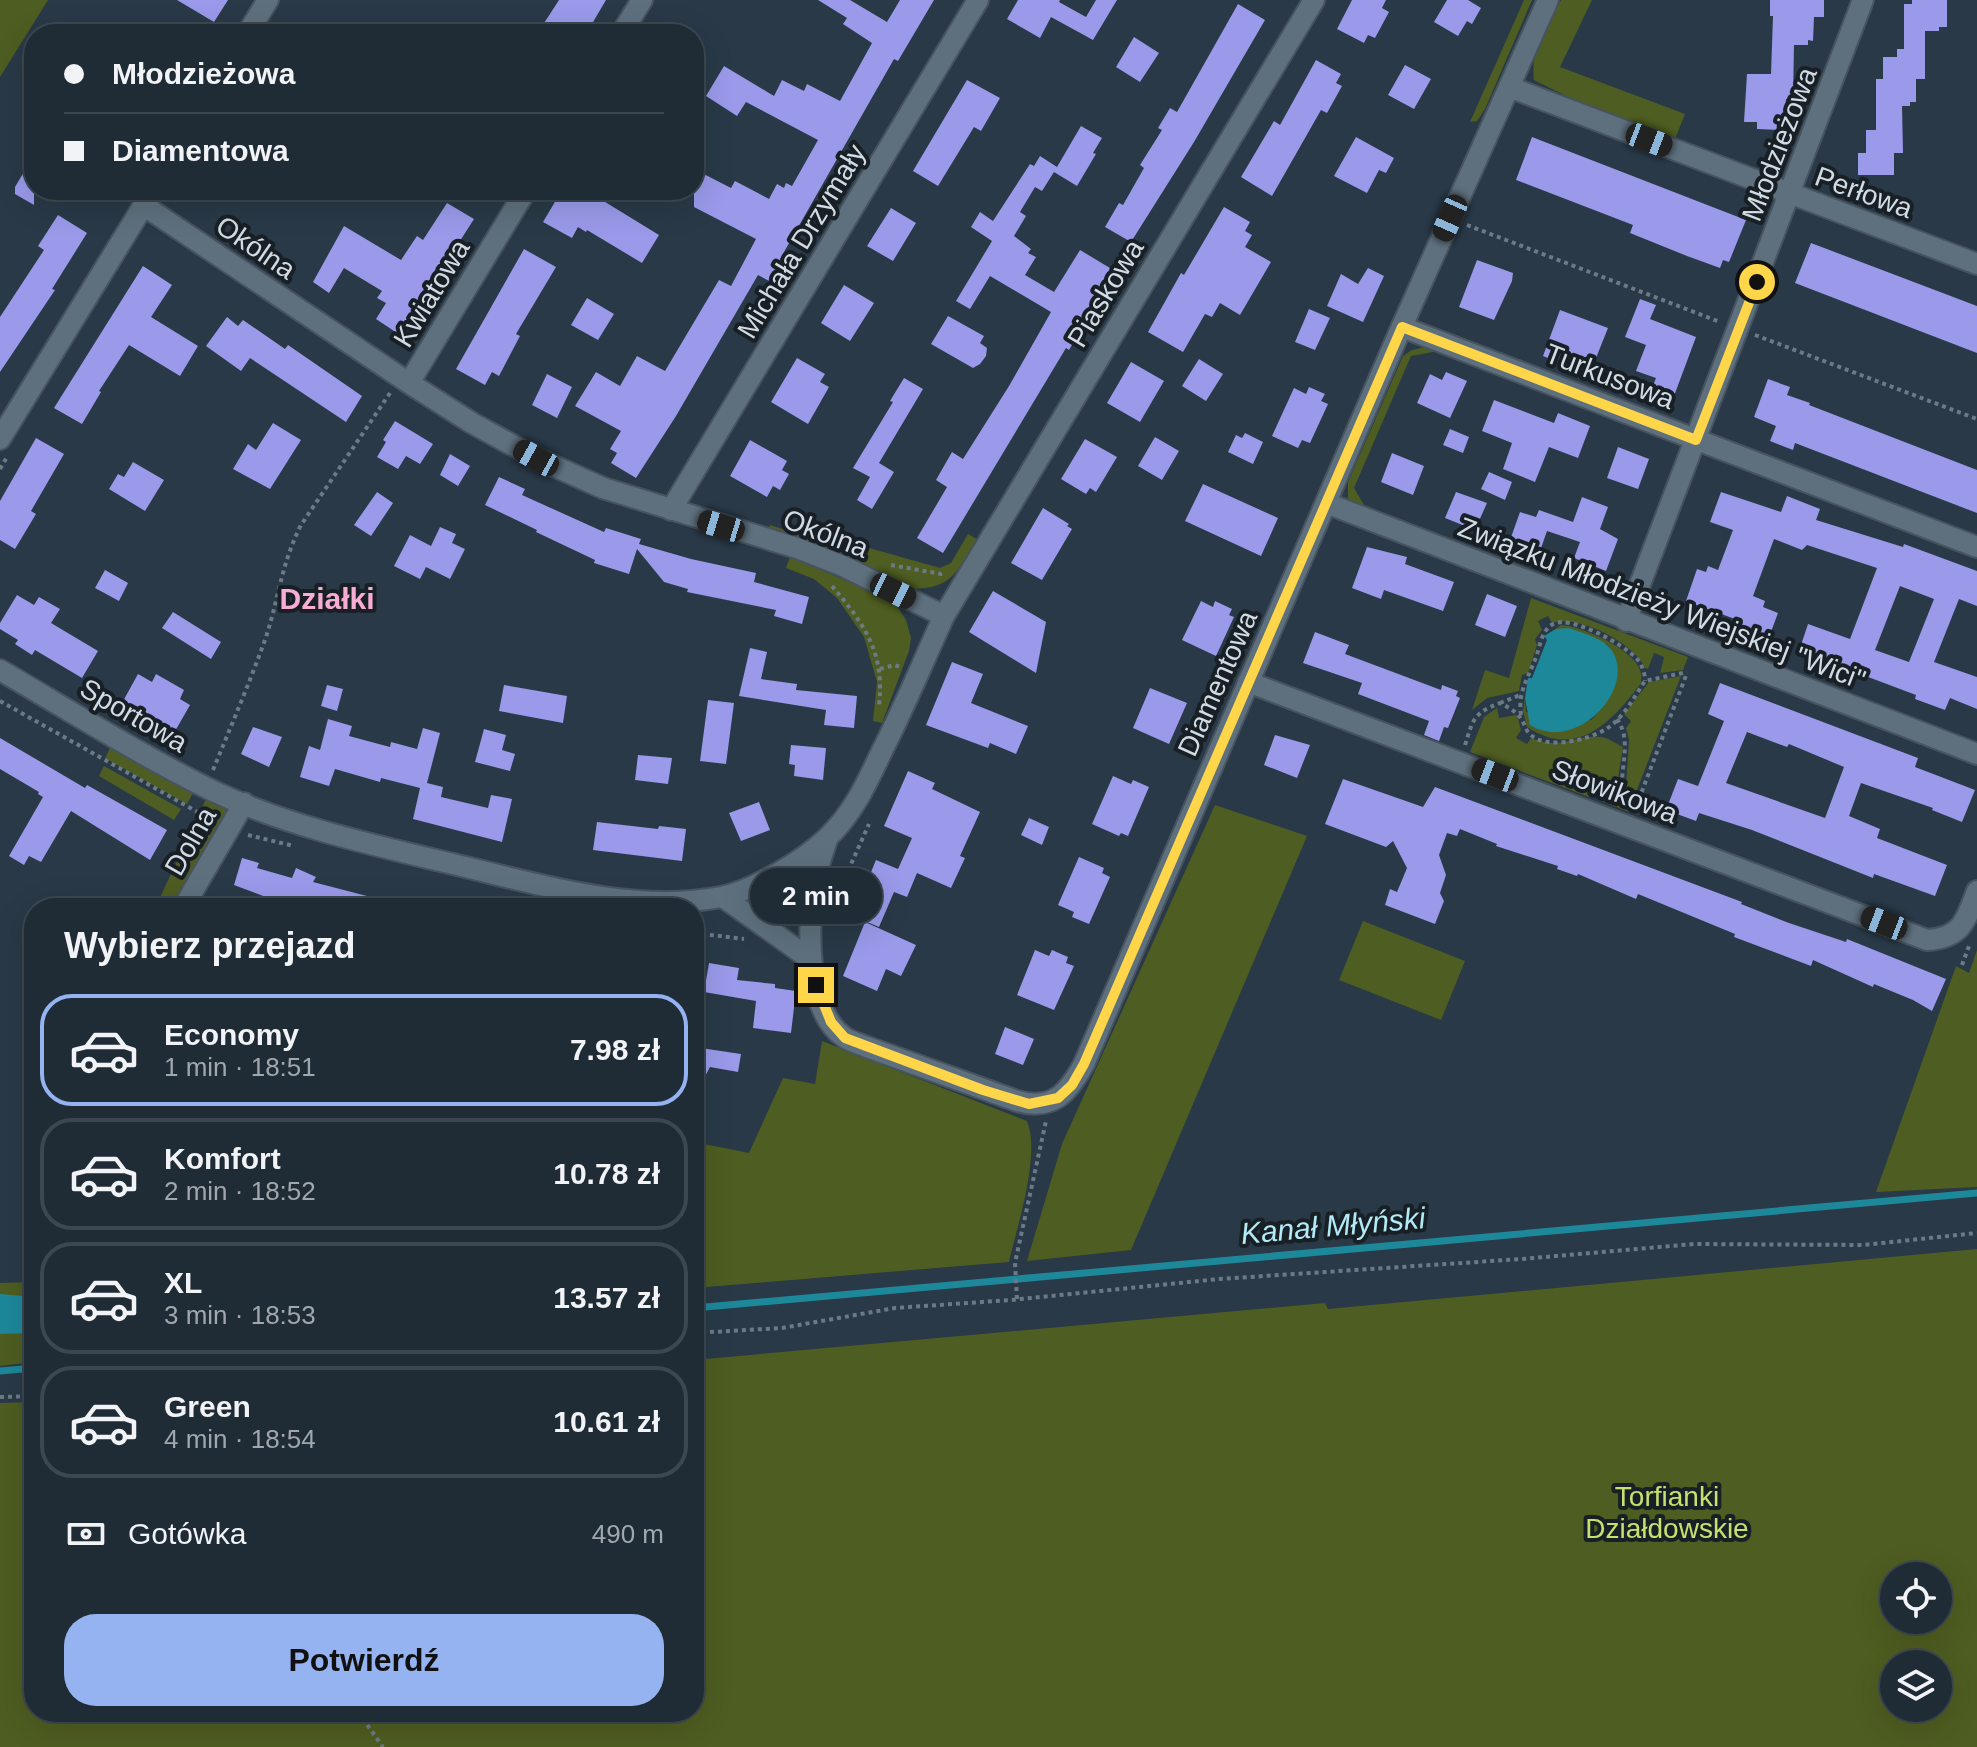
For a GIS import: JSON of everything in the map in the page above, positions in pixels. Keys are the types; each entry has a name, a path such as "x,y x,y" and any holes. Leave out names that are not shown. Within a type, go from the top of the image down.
{"street":[{"path":"253,24 268,0"},
{"path":"627,24 642,0"},
{"name":"Michała Drzymały","path":"671,510 978,0"},
{"name":"Piaskowa","path":"944,616 1314,0"},
{"name":"Diamentowa","path":"1049,1101 1058,1098 1072,1085 1084,1064 1402,327 1548,0"},
{"name":"Młodzieżowa","path":"1626,621 1863,0"},
{"name":"Perłowa","path":"1509,87 1977,264"},
{"path":"0,439 147,200"},
{"name":"Okólna","path":"151,200 404,380 472,423 569,475 797,548 843,566 944,616"},
{"name":"Kwiatowa","path":"404,380 520,200"},
{"name":"Turkusowa","path":"1402,327 1977,547"},
{"name":"Związku Młodzieży Wiejskiej \"Wici\"","path":"1326,503 1977,754"},
{"path":"704,898 723,897 763,880 805,856 827,838 854,808 944,616"},
{"name":"Sportowa","path":"0,670 206,788 244,803"},
{"name":"Słowikowa","path":"1248,682 1927,940 1949,935 1963,927 1977,891"},
{"path":"244,803 328,833 515,879 632,898"},
{"name":"Dolna","path":"189,898 244,803"},
{"path":"827,838 814,884 810,959 825,1012 845,1038 1017,1101 1029,1104 1049,1101"},
{"path":"784,868 814,884"},
{"path":"752,917 763,880"},
{"path":"723,897 810,959"},
{"path":"781,938 812,919"}],"path":[{"path":"1450,218 1977,419"},
{"path":"214,769 267,634 292,543 301,525 404,380"},
{"path":"880,564 941,574 948,570"},
{"path":"828,581 871,638 880,669 879,711"},
{"path":"1645,681 1638,660 1623,648 1564,621 1551,625 1543,634 1536,659 1524,681 1521,717 1529,734 1543,741 1559,742 1597,733 1617,719 1645,681 1687,672"},
{"path":"877,658 906,669"},
{"path":"1632,817 1690,664"},
{"path":"880,669 894,665"},
{"path":"1643,669 1661,678"},
{"path":"1463,752 1474,719 1481,710 1521,695"},
{"path":"0,701 194,812"},
{"path":"1500,703 1521,717"},
{"path":"1617,719 1623,726 1626,739 1622,784 1624,790 1638,801"},
{"path":"704,934 781,938"},
{"path":"1017,1299 1015,1263 1044,1137 1049,1101"},
{"path":"704,1332 782,1328 895,1308 1219,1279 1694,1244 1863,1245 1977,1233"},
{"path":"0,1397 24,1396"},
{"path":"365,1722 383,1747"}],"green space":[{"path":"0,0 48,0 33,24 24,24 24,38 0,77"},
{"path":"1524,0 1532,0 1485,109 1477,121 1470,122"},
{"path":"1561,0 1592,0 1560,67 1685,114 1675,139 1574,100 1534,80 1537,48"},
{"path":"1435,347 1433,352 1411,356 1354,488 1364,505 1370,507 1368,512 1357,508 1348,498 1348,482 1403,356 1412,350"},
{"path":"770,525 829,544 848,542 940,568 951,563 968,534 977,539 959,568 946,581 913,589 770,530"},
{"path":"790,557 897,606 906,620 911,638 909,651 882,723 873,721 877,682 864,637 837,598 814,579 786,568"},
{"path":"1531,598 1688,657 1683,670 1660,673 1664,657 1654,653 1648,669 1645,668 1618,640 1576,623 1552,623 1548,616 1538,621 1542,630 1535,639 1537,645 1528,673 1522,675 1519,691 1487,698 1472,710 1485,670 1509,678"},
{"path":"1561,625 1593,634 1628,654 1641,676 1641,683 1605,723 1577,738 1562,740 1527,727 1523,711 1525,698 1526,712 1591,720 1605,704 1614,686 1615,666 1608,645 1556,629 1548,634"},
{"path":"1681,676 1635,795 1626,787 1629,740 1626,728 1631,721 1624,714 1649,682"},
{"path":"1497,708 1499,718 1517,715 1521,730 1516,738 1527,744 1531,738 1559,743 1600,737 1623,747 1617,785 1632,801 1629,812 1604,802 1610,783 1606,779 1596,778 1589,797 1470,752 1484,717"},
{"path":"110,748 194,791 187,804 105,758"},
{"path":"104,766 181,809 174,820 99,776"},
{"path":"206,799 229,808 227,825 181,898 160,898"},
{"path":"1215,805 1307,836 1131,1250 1027,1261 1062,1144"},
{"path":"787,882 801,887 806,901 801,915 787,920 773,915 768,901 773,887"},
{"path":"1363,921 1465,961 1441,1020 1339,980"},
{"path":"1977,950 1977,1187 1876,1192 1956,966 1969,973"},
{"path":"822,1041 1027,1121 1031,1135 1030,1171 1009,1262 704,1287 704,1144 749,1153 783,1078 815,1084"},
{"name":"Torfianki Działdowskie","path":"1977,1249 1977,1747 0,1747 0,1403 24,1402 24,1722 704,1722 704,1359 1325,1303 1328,1309"},
{"path":"24,1282 24,1363 0,1366 0,1283"}],"water":[{"path":"1568,628 1595,637 1608,646 1616,661 1617,677 1611,694 1600,710 1586,722 1568,730 1549,732 1530,725 1525,698 1528,678 1532,678 1547,640 1544,636 1556,629"},
{"path":"0,1294 24,1296 24,1333 0,1334"}],"building":[{"path":"177,0 228,0 214,22"},
{"path":"559,0 606,0 592,24 543,24"},
{"path":"818,0 850,0 887,22 900,0 934,0 898,61 894,59 784,252 782,256 789,260 779,277 773,273 769,281 758,275 636,478 611,463 617,453 610,449 621,431 575,406 596,372 620,386 637,356 665,371 719,280 731,286 756,239 694,207 694,200 704,200 704,174 731,188 735,181 769,199 777,184 784,188 786,183 792,186 818,140 746,102 737,116 706,96 724,66 774,96 782,80 804,91 807,84 840,101 872,43 843,24 847,18"},
{"path":"1018,0 1060,0 1086,17 1096,0 1117,0 1093,40 1051,17 1040,38 1007,19"},
{"path":"1352,0 1386,0 1382,8 1389,12 1375,38 1368,35 1364,43 1337,29"},
{"path":"1447,0 1468,0 1481,8 1472,24 1467,21 1458,36 1434,22"},
{"path":"1770,0 1824,0 1824,17 1814,17 1813,41 1808,40 1808,45 1794,45 1793,99 1786,99 1783,130 1757,129 1757,122 1744,122 1747,74 1771,74 1773,16 1770,16"},
{"path":"1912,0 1947,0 1947,27 1939,27 1939,31 1925,31 1925,79 1916,79 1916,102 1902,106 1903,153 1894,153 1894,175 1858,175 1858,153 1866,153 1866,130 1876,130 1876,79 1883,79 1883,57 1897,57 1897,49 1904,49 1904,4 1912,4"},
{"path":"1238,4 1265,20 1131,242 1105,227 1119,203 1123,205 1144,168 1140,165 1162,130 1158,128 1170,108 1177,112"},
{"path":"1134,37 1159,53 1140,82 1116,67"},
{"path":"1316,60 1341,74 1336,83 1342,86 1327,113 1321,110 1272,196 1241,177 1274,121 1280,125"},
{"path":"1405,65 1431,79 1414,109 1388,95"},
{"path":"967,80 1000,98 981,131 974,127 938,186 913,171"},
{"path":"1081,126 1102,138 1077,186 1054,172 1042,191 1035,187 1020,212 1026,216 1014,236 1031,249 1028,253 1036,257 1025,275 1054,292 1080,250 1115,271 943,553 917,538 947,487 936,480 952,452 963,459 1051,312 990,276 970,309 956,301 992,241 971,227 980,212 993,221 1030,164 1034,166 1040,156 1057,167"},
{"path":"1356,137 1394,158 1386,173 1379,170 1367,193 1334,176"},
{"path":"1532,137 1746,220 1729,262 1723,260 1720,268 1687,256 1630,233 1633,225 1516,180"},
{"path":"24,172 24,199 15,194 15,187"},
{"path":"556,200 602,200 659,235 642,263 587,230 578,227 572,238 543,222"},
{"path":"447,203 474,219 400,335 376,319 386,303 377,298 382,291 344,268 329,293 313,282 344,226 401,260 417,236 423,240"},
{"path":"1224,207 1250,222 1245,231 1252,235 1245,247 1271,262 1240,315 1220,303 1212,317 1205,314 1183,352 1148,332 1181,273 1184,275"},
{"path":"891,208 916,223 893,261 867,246"},
{"path":"58,215 87,233 52,289 55,290 0,372 0,317 44,250 38,246"},
{"path":"1811,243 1977,306 1977,353 1795,283"},
{"path":"524,249 556,267 516,334 520,336 499,376 492,372 485,385 456,369"},
{"path":"1477,260 1513,273 1494,320 1459,307"},
{"path":"143,266 172,285 151,317 198,346 180,376 129,345 82,424 54,408"},
{"path":"1368,268 1384,276 1363,322 1327,306 1341,274 1358,284"},
{"path":"844,285 874,303 850,341 821,323"},
{"path":"587,298 614,314 598,340 571,325"},
{"path":"1640,299 1656,305 1650,319 1696,337 1674,396 1652,388 1656,378 1636,371 1646,345 1625,337"},
{"path":"1309,309 1330,318 1315,350 1295,342"},
{"path":"1560,310 1608,328 1592,368 1584,366 1582,372 1543,356"},
{"path":"948,316 984,336 980,343 987,348 986,356 973,368 931,344"},
{"path":"227,317 238,326 243,320 285,349 288,345 362,396 346,422 250,358 241,371 206,346"},
{"path":"797,358 825,374 820,382 829,387 808,424 771,402"},
{"path":"1199,359 1223,374 1206,401 1182,386"},
{"path":"1131,362 1164,381 1140,422 1107,403"},
{"path":"1446,372 1467,381 1450,418 1417,403 1430,374 1442,380"},
{"path":"547,374 572,387 557,418 532,405"},
{"path":"904,378 923,389 879,463 894,472 872,509 857,500 870,477 853,468"},
{"path":"1768,379 1790,387 1787,395 1809,405 1977,470 1977,513 1795,443 1793,450 1770,441 1776,426 1754,417"},
{"path":"1309,387 1325,394 1321,401 1328,404 1310,443 1302,440 1298,448 1272,436 1294,388 1306,394"},
{"path":"1494,400 1554,423 1558,413 1590,426 1578,458 1549,447 1535,482 1503,469 1512,443 1482,431"},
{"path":"395,421 433,444 420,464 406,456 398,469 377,457"},
{"path":"273,423 301,440 270,489 233,469 248,444 256,450"},
{"path":"1450,429 1469,437 1463,453 1443,445"},
{"path":"1245,433 1263,442 1253,464 1228,452 1236,435 1242,438"},
{"path":"1155,437 1179,451 1162,480 1138,466"},
{"path":"36,438 64,454 31,511 36,514 15,549 0,540 0,501"},
{"path":"1085,439 1117,457 1096,492 1090,488 1086,494 1061,479"},
{"path":"750,440 787,461 782,470 789,474 780,490 773,486 767,497 730,476"},
{"path":"1618,447 1649,459 1638,489 1607,478"},
{"path":"1392,453 1424,466 1413,495 1381,482"},
{"path":"450,454 470,466 458,486 440,475"},
{"path":"133,462 164,480 145,511 109,489 118,474 124,477"},
{"path":"1489,472 1512,482 1505,500 1481,489"},
{"path":"499,477 525,489 522,495 604,532 606,528 641,539 639,544 756,573 754,582 809,597 802,624 774,616 776,610 687,592 688,589 664,582 637,549 629,574 594,563 595,560 485,505"},
{"path":"1203,484 1278,518 1261,556 1185,521"},
{"path":"377,492 393,503 371,536 354,525"},
{"path":"1456,492 1487,503 1475,530 1445,518"},
{"path":"1721,492 1781,512 1787,496 1820,509 1816,520 1903,547 1904,544 1977,571 1977,606 1959,599 1934,662 1977,677 1977,709 1950,698 1945,710 1915,699 1916,695 1799,651 1808,624 1850,639 1877,568 1807,545 1802,550 1774,539 1753,596 1765,601 1763,607 1778,613 1768,640 1740,629 1743,622 1686,601 1697,569 1706,572 1708,566 1718,570 1733,530 1710,522","holes":["1900,586 1934,599 1909,662 1875,650"]},
{"path":"1582,497 1608,507 1600,529 1618,539 1606,571 1574,558 1580,542 1547,531 1539,554 1509,543 1520,512 1536,517 1539,510 1573,522"},
{"path":"1043,508 1072,529 1042,580 1011,563"},
{"path":"440,527 456,534 452,543 465,549 450,579 426,567 420,579 394,566 410,535 431,546"},
{"path":"1367,547 1407,557 1405,564 1454,582 1443,611 1384,590 1381,599 1352,588"},
{"path":"105,570 128,583 119,601 95,588"},
{"path":"993,591 1046,622 1036,673 969,632"},
{"path":"1487,594 1517,606 1505,637 1475,625"},
{"path":"17,595 34,605 39,597 60,609 51,623 98,651 82,678 35,650 32,655 15,644 18,640 0,629 0,623"},
{"path":"1201,601 1213,607 1215,601 1232,609 1229,615 1234,617 1216,656 1182,640"},
{"path":"173,612 221,642 211,659 162,628"},
{"path":"1315,632 1349,645 1345,654 1441,690 1442,685 1458,691 1456,696 1460,698 1439,741 1424,735 1429,721 1358,694 1362,683 1303,663"},
{"path":"750,648 767,652 761,679 797,684 796,690 857,696 854,728 824,725 826,710 739,696"},
{"path":"952,662 983,674 971,703 1028,726 1016,754 990,743 988,748 926,725"},
{"path":"138,674 152,682 156,674 184,690 180,699 190,705 174,733 139,716 139,712 122,703"},
{"path":"1720,683 1918,758 1915,767 1975,790 1962,822 1933,808 1861,783 1849,816 1880,829 1877,838 1947,865 1935,896 1874,874 1873,878 1752,830 1699,813 1696,821 1666,810 1678,779 1698,786 1724,721 1708,714","holes":["1747,732 1787,747 1789,744 1844,767 1825,818 1726,783"]},
{"path":"327,685 343,689 337,711 321,706"},
{"path":"504,685 567,696 563,723 499,711"},
{"path":"1150,688 1187,703 1169,744 1133,728"},
{"path":"708,700 734,703 726,764 700,761"},
{"path":"328,719 352,726 349,736 390,747 391,742 417,749 423,728 440,733 427,783 443,787 441,797 488,808 491,795 512,799 502,842 413,819 420,788 381,778 380,782 335,769 329,786 300,777 309,746 320,750"},
{"path":"253,727 282,737 269,767 241,754"},
{"path":"484,729 506,735 502,750 515,754 510,771 475,762"},
{"path":"1275,735 1310,745 1297,778 1264,765"},
{"path":"0,738 85,788 87,785 167,830 150,860 71,811 41,862 29,856 24,865 9,856 43,797 0,769"},
{"path":"791,745 826,748 823,780 794,776 795,765 789,764"},
{"path":"638,755 672,758 668,784 635,780"},
{"path":"908,771 935,783 932,789 980,812 960,856 965,858 951,888 917,873 907,897 894,892 879,927 853,916 876,860 898,869 912,838 884,826"},
{"path":"1113,776 1149,787 1128,836 1121,833 1119,836 1092,824"},
{"path":"1343,779 1423,807 1435,787 1742,902 1789,923 1846,942 1847,939 1946,979 1932,1011 1913,1000 1874,984 1873,987 1813,960 1811,966 1734,937 1735,934 1638,894 1636,899 1578,874 1557,869 1558,866 1496,846 1460,829 1457,836 1447,833 1439,855 1446,875 1440,893 1444,901 1435,924 1385,905 1390,889 1397,892 1407,868 1393,841 1386,847 1325,824"},
{"path":"759,802 770,830 741,841 729,813"},
{"path":"1029,818 1049,827 1042,845 1021,835"},
{"path":"597,822 686,829 682,861 593,850"},
{"path":"1079,857 1104,868 1102,873 1110,877 1089,924 1072,917 1074,912 1058,905"},
{"path":"242,858 259,863 257,868 292,878 296,868 316,877 313,882 375,898 268,898 234,885"},
{"path":"865,922 916,945 901,976 886,969 877,991 843,976"},
{"path":"1035,950 1049,956 1052,950 1068,957 1066,963 1074,966 1054,1010 1017,995"},
{"path":"709,963 739,968 737,980 775,984 775,988 796,991 791,1033 753,1028 756,1001 704,992"},
{"path":"1005,1027 1034,1039 1023,1065 995,1054"},
{"path":"704,1048 741,1054 738,1072 710,1067 704,1078"}],"waterway":[{"name":"Kanał Młyński","path":"704,1307 1977,1193"},
{"name":"Kanał Młyński","path":"0,1371 24,1369"}],"district":[{"name":"Działki","path":"327,599"}],"route":[{"path":"816,985 825,1012 845,1038 1029,1104 1058,1098 1072,1085 1084,1064 1402,327 1696,440 1757,282"}]}
